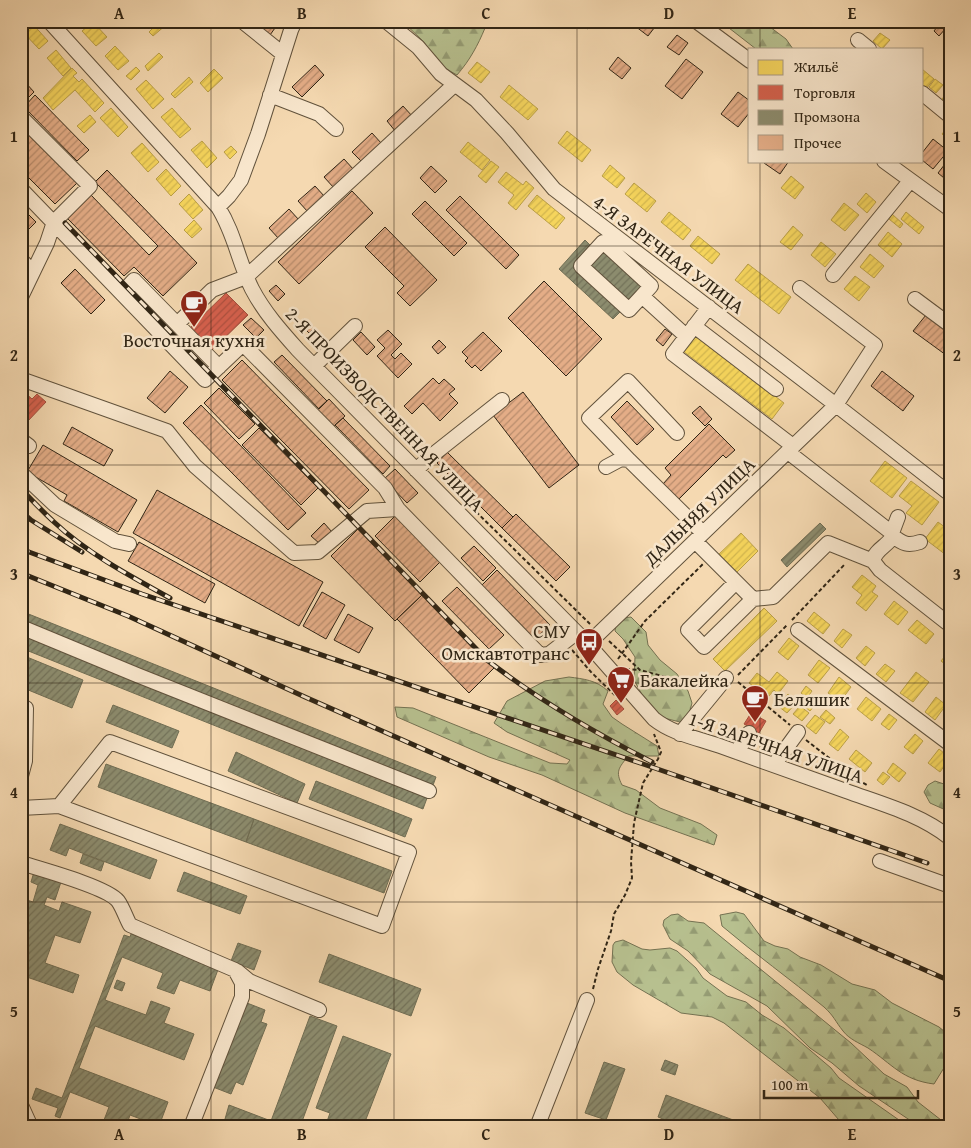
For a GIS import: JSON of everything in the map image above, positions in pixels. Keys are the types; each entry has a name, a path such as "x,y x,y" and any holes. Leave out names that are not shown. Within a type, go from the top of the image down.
{"street":[{"name":"2-Я ПРОИЗВОДСТВЕННАЯ УЛИЦА","path":"50,21 218,207 228,222 252,290 271,319 314,366 588,644"},
{"path":"242,21 283,54"},
{"path":"218,207 229,196 240,180 258,134 295,21"},
{"name":"4-Я ЗАРЕЧНАЯ УЛИЦА","path":"386,21 418,47 441,74 476,100 507,133 554,189 950,494"},
{"path":"696,21 748,60"},
{"path":"177,324 212,290 246,277 454,85"},
{"path":"270,95 319,114 336,129"},
{"path":"924,96 950,116"},
{"path":"21,116 90,186 54,222 47,243 21,297"},
{"path":"885,162 950,209"},
{"path":"833,276 910,180"},
{"path":"21,189 205,380 243,344 385,488 398,509 540,655 548,654 576,632"},
{"path":"603,242 651,286 642,296 629,310 581,266 603,242"},
{"path":"21,260 33,272"},
{"path":"122,293 134,280 219,367"},
{"name":"ДАЛЬНЯЯ УЛИЦА","path":"588,644 836,405 875,346 800,288"},
{"path":"642,296 776,389"},
{"path":"914,298 950,324"},
{"path":"709,308 673,354 791,449 903,544 910,545 920,542"},
{"path":"314,366 355,326"},
{"path":"21,379 167,430 195,466 294,553 318,552 367,511 398,509"},
{"path":"678,433 628,381 590,418 699,537 710,556 753,599"},
{"path":"416,470 502,400"},
{"path":"606,467 621,459 629,460"},
{"path":"21,473 55,505 115,541 129,544"},
{"path":"873,561 877,553 892,540 898,517"},
{"path":"736,582 688,630 704,646 753,599 773,597 828,543 873,561 880,570 950,625"},
{"path":"21,627 429,791"},
{"path":"798,630 950,744"},
{"name":"1-Я ЗАРЕЧНАЯ УЛИЦА","path":"588,644 654,719 664,726 680,734 737,752 910,814 950,838"},
{"path":"680,734 726,678"},
{"path":"21,776 25,761 26,708"},
{"path":"774,765 798,732"},
{"path":"737,752 749,733"},
{"path":"21,808 59,806 382,926 409,852 110,742 59,806"},
{"path":"880,861 950,886"},
{"path":"21,863 66,877 111,895 118,901 130,925 235,970 249,981 319,1010"},
{"path":"191,1127 242,997 242,983 235,970"},
{"path":"537,1127 587,1000"},
{"path":"21,1105 31,1127"}],"path":[{"path":"453,489 640,670"},
{"path":"710,556 645,621 618,659 626,669 640,670 680,681 726,678"},
{"path":"849,563 843,564 739,675 732,678 810,744 869,786"},
{"path":"565,642 591,672 624,703"},
{"path":"587,1000 596,986 598,969 611,931 614,914 632,878 634,823 638,801 643,783 661,752 656,737 652,732"}],"green space":[{"path":"402,21 481,21 485,28 466,64 457,75 441,66 423,41"},
{"path":"720,21 762,21 786,39 792,48 755,48"},
{"path":"631,617 646,632 648,645 660,660 677,674 688,691 692,703 689,714 680,722 664,718 647,704 634,680 635,657 615,631 616,623 623,618"},
{"path":"569,677 580,678 603,687 608,691 603,704 612,717 657,746 659,756 628,756 618,773 622,785 636,790 660,808 701,824 717,835 714,845 625,813 542,775 489,757 397,717 395,707 413,708 550,763 567,764 570,760 507,732 494,723 507,701 545,681"},
{"path":"935,781 950,786 950,812 930,803 924,792 928,785"},
{"path":"736,912 744,914 764,941 788,949 800,957 821,965 852,984 875,990 892,1003 939,1027 950,1036 950,1058 934,1084 905,1075 848,1036 824,1007 722,926 720,915"},
{"path":"678,914 688,921 704,923 851,1043 884,1074 907,1087 918,1102 950,1127 920,1127 859,1086 832,1063 810,1048 767,1006 710,974 688,951 670,939 663,925 664,920 671,915"},
{"path":"623,940 642,949 670,948 677,951 696,968 703,978 727,996 746,1002 762,1015 784,1028 831,1068 839,1078 909,1127 845,1127 820,1098 724,1023 712,1017 681,1013 633,985 617,972 612,962 613,945 615,942"}],"building: Жильё":[{"path":"25,21 30,21 48,41 39,49 21,30 21,25"},
{"path":"160,21 166,25 153,36 149,32"},
{"path":"93,22 107,37 96,46 82,31"},
{"path":"880,33 890,40 883,48 873,41"},
{"path":"115,46 129,61 118,70 105,56"},
{"path":"56,50 71,68 63,76 47,58"},
{"path":"159,53 163,57 148,71 145,66"},
{"path":"477,62 490,72 481,83 468,73"},
{"path":"136,67 140,71 131,80 126,76"},
{"path":"72,68 77,73 73,76 79,82 82,79 104,103 95,112 75,90 53,110 43,98"},
{"path":"214,69 223,78 208,92 200,83"},
{"path":"924,71 934,79 926,89 924,87"},
{"path":"189,77 193,82 175,98 171,94"},
{"path":"935,79 943,85 936,93 929,87"},
{"path":"146,80 164,99 153,109 136,89"},
{"path":"509,85 538,109 528,120 500,97"},
{"path":"949,91 950,102 947,105 941,100"},
{"path":"111,108 128,127 118,137 100,118"},
{"path":"172,108 191,129 180,138 161,117"},
{"path":"90,115 96,122 84,133 77,126"},
{"path":"950,124 950,139 949,140 942,134"},
{"path":"567,131 591,150 582,162 558,143"},
{"path":"202,141 217,158 207,168 191,150"},
{"path":"468,142 490,160 482,170 460,152"},
{"path":"142,143 159,162 148,172 131,153"},
{"path":"231,146 237,152 230,159 224,152"},
{"path":"491,161 499,167 486,183 478,176"},
{"path":"610,165 625,178 617,188 602,176"},
{"path":"166,169 181,186 171,196 156,179"},
{"path":"506,172 523,185 526,181 534,188 516,210 508,203 514,195 498,182"},
{"path":"791,176 804,187 795,199 781,188"},
{"path":"634,183 656,201 647,212 625,194"},
{"path":"866,193 876,202 867,213 857,204"},
{"path":"189,194 203,210 193,219 179,204"},
{"path":"537,195 565,218 556,229 528,206"},
{"path":"844,203 859,215 845,231 831,220"},
{"path":"669,212 691,230 683,240 661,222"},
{"path":"906,212 924,227 919,234 901,219"},
{"path":"892,214 903,224 900,228 889,219"},
{"path":"194,220 202,229 192,238 184,230"},
{"path":"793,226 803,235 791,250 780,242"},
{"path":"888,232 902,244 892,257 878,245"},
{"path":"698,236 720,254 712,264 690,246"},
{"path":"821,242 836,254 825,267 811,255"},
{"path":"870,254 884,266 874,278 860,267"},
{"path":"748,264 791,297 779,314 735,280"},
{"path":"855,276 870,287 859,301 844,289"},
{"path":"695,335 784,403 772,419 683,351"},
{"path":"885,461 907,478 892,498 870,481"},
{"path":"911,481 939,502 922,525 906,513 912,506 899,496"},
{"path":"938,522 950,531 950,558 925,539"},
{"path":"741,533 758,551 735,574 718,555"},
{"path":"862,575 876,586 872,592 878,596 866,611 856,603 862,595 852,587"},
{"path":"894,601 908,612 898,625 884,614"},
{"path":"764,608 777,621 725,671 713,659"},
{"path":"814,612 830,625 823,634 807,621"},
{"path":"917,620 934,634 926,644 908,630"},
{"path":"843,629 852,635 842,648 834,641"},
{"path":"789,638 799,646 788,660 778,652"},
{"path":"866,646 875,653 865,666 856,658"},
{"path":"950,650 950,668 941,661"},
{"path":"819,660 830,668 818,683 808,675"},
{"path":"885,664 895,671 886,682 876,674"},
{"path":"777,672 788,681 778,694 774,690 768,697 749,683 757,673 769,682"},
{"path":"916,672 929,682 913,702 900,693"},
{"path":"839,677 851,687 840,702 828,693"},
{"path":"806,686 812,691 807,698 801,693"},
{"path":"788,694 797,702 787,713 778,706"},
{"path":"811,697 817,702 810,711 804,706"},
{"path":"866,697 881,709 872,721 857,709"},
{"path":"936,697 946,705 935,720 925,712"},
{"path":"800,706 809,713 802,721 793,714"},
{"path":"826,710 835,718 830,724 820,717"},
{"path":"889,714 897,720 889,730 881,724"},
{"path":"815,715 825,722 816,734 806,726"},
{"path":"840,729 849,737 838,751 829,744"},
{"path":"915,734 923,741 913,754 904,747"},
{"path":"939,749 950,758 940,772 928,763"},
{"path":"856,750 872,763 865,772 849,759"},
{"path":"893,763 906,773 899,782 887,772"},
{"path":"883,772 890,777 883,785 877,780"}],"building: Торговля":[{"path":"226,293 248,315 210,352 188,330"},
{"path":"21,389 32,399 37,394 46,402 27,422 21,416"},
{"path":"616,700 624,709 617,715 610,706"},
{"name":"Беляшик","path":"751,713 766,721 759,733 744,724"}],"building: Промзона":[{"path":"585,240 592,247 573,268 621,311 613,319 559,269"},
{"path":"602,250 642,287 629,302 589,265"},
{"path":"820,523 826,529 787,567 781,560"},
{"path":"21,611 436,777 432,788 21,622"},
{"path":"21,634 427,798 423,809 21,648"},
{"path":"22,655 83,680 72,708 21,687"},
{"path":"113,705 179,731 172,748 106,722"},
{"path":"236,752 305,784 297,803 228,771"},
{"path":"106,764 254,819 246,842 98,787"},
{"path":"316,781 412,819 405,837 309,799"},
{"path":"254,819 392,871 384,893 246,842"},
{"path":"60,824 157,860 150,879 69,848 66,856 50,850"},
{"path":"83,854 104,862 101,871 80,863"},
{"path":"34,872 61,882 55,900 47,897 44,905 59,911 62,902 91,912 80,943 55,935 45,963 79,975 73,993 21,975 21,898 33,902 38,885 31,882"},
{"path":"184,872 247,896 240,914 177,891"},
{"path":"131,934 219,967 210,991 180,980 174,994 157,988 163,973 122,957 105,1000 146,1015 151,1001 170,1008 164,1023 194,1034 184,1060 95,1026 79,1068 168,1102 159,1126 130,1115 126,1127 120,1127 104,1120 109,1107 70,1092 60,1118 55,1116 58,1108 32,1099 36,1088 62,1098 124,935 130,937"},
{"path":"238,943 261,951 254,970 231,961"},
{"path":"329,954 421,989 411,1016 319,982"},
{"path":"117,980 125,983 122,991 114,988"},
{"path":"247,1003 265,1010 261,1022 267,1024 243,1085 236,1082 231,1094 213,1087"},
{"path":"310,1016 337,1026 300,1127 247,1127 225,1119 229,1105 271,1121"},
{"path":"343,1036 391,1054 363,1127 325,1127 330,1113 316,1108"},
{"path":"665,1060 678,1065 675,1075 661,1070"},
{"path":"604,1062 625,1069 606,1120 585,1113"},
{"path":"666,1095 744,1124 743,1127 683,1127 658,1117"}],"building: Прочее":[{"path":"253,21 280,21 270,35"},
{"path":"577,21 594,21 588,29"},
{"path":"639,21 656,21 658,23 648,36 635,26"},
{"path":"940,23 946,28 939,36 934,31"},
{"path":"677,35 688,43 679,55 667,47"},
{"path":"618,57 631,68 622,79 609,69"},
{"path":"686,59 703,72 682,99 665,86"},
{"path":"315,65 324,75 302,97 292,87"},
{"path":"25,82 34,92 26,100 21,95 21,85"},
{"path":"738,92 748,100 748,114 738,127 721,114"},
{"path":"35,95 89,150 77,161 24,107"},
{"path":"403,106 413,117 396,132 387,121"},
{"path":"21,126 77,183 55,204 21,170"},
{"path":"372,133 382,144 363,163 352,152"},
{"path":"933,139 948,151 933,169 924,162 924,150"},
{"path":"344,159 354,170 334,188 324,177"},
{"path":"765,162 788,162 780,174"},
{"path":"945,164 950,168 950,171 944,178 938,173"},
{"path":"431,166 447,181 435,193 420,178"},
{"path":"107,170 197,263 163,296 134,267 124,276 66,217 90,194 149,255 158,246 95,182"},
{"path":"315,186 325,197 308,212 298,201"},
{"path":"352,191 373,213 299,284 278,262"},
{"path":"460,196 519,255 506,269 446,210"},
{"path":"425,201 467,243 454,256 412,214"},
{"path":"21,207 36,222 21,237"},
{"path":"289,209 299,220 279,239 269,228"},
{"path":"385,227 437,280 410,306 397,293 404,286 365,247"},
{"path":"75,269 105,300 91,314 61,283"},
{"path":"544,281 602,339 566,376 508,318"},
{"path":"276,285 285,294 278,301 269,291"},
{"path":"926,315 950,332 950,350 946,355 913,331"},
{"path":"251,318 264,330 256,338 243,325"},
{"path":"304,319 313,329 309,333 299,323"},
{"path":"665,329 672,334 663,346 656,340"},
{"path":"388,330 402,344 391,355 395,359 401,353 412,364 398,378 377,356 385,348 377,340"},
{"path":"361,332 375,347 367,355 353,340"},
{"path":"483,332 502,351 481,371 475,365 472,368 465,361 468,358 462,352"},
{"path":"439,340 446,347 438,354 432,347"},
{"path":"282,355 327,401 319,409 274,362"},
{"path":"242,360 369,490 349,509 222,380"},
{"path":"170,371 188,387 165,413 147,398"},
{"path":"882,371 914,396 903,411 871,386"},
{"path":"433,378 439,384 444,379 455,389 449,394 458,403 440,421 423,403 412,414 404,406"},
{"path":"219,388 255,424 239,439 204,403"},
{"path":"523,392 579,465 549,488 493,415"},
{"path":"329,399 345,416 333,427 317,410"},
{"path":"627,401 654,429 637,445 611,417"},
{"path":"201,405 306,513 288,530 183,423"},
{"path":"700,406 712,419 705,426 692,413"},
{"path":"343,418 390,466 383,474 335,425"},
{"path":"709,424 735,450 726,458 723,455 678,500 663,484 671,475 665,468"},
{"path":"72,427 113,450 104,466 63,444"},
{"path":"259,428 318,488 301,505 242,445"},
{"path":"43,445 137,500 118,532 64,501 67,495 27,472"},
{"path":"447,452 513,517 502,528 437,463"},
{"path":"395,469 418,493 407,503 384,479"},
{"path":"157,490 323,582 299,626 133,533"},
{"path":"516,514 570,567 556,581 502,528"},
{"path":"395,516 440,562 420,582 375,536"},
{"path":"324,523 332,532 320,544 311,536"},
{"path":"358,529 422,595 395,621 331,556"},
{"path":"139,542 215,584 205,603 128,561"},
{"path":"474,546 496,568 483,581 461,558"},
{"path":"497,570 550,625 535,639 482,585"},
{"path":"457,587 504,635 489,649 442,601"},
{"path":"322,592 345,605 326,639 303,626"},
{"path":"422,595 494,668 469,693 397,619"},
{"path":"348,614 373,628 359,653 334,640"}],"railway":[{"path":"65,223 487,660 567,715 652,762"},
{"path":"21,489 54,522 80,544 170,598"},
{"path":"21,511 31,520 82,552"},
{"path":"21,549 142,594 646,765 927,863"},
{"path":"21,573 128,616 305,697 950,981"}],"place":[{"name":"Восточная кухня","path":"194,328"},
{"name":"СМУ Омскавтотранс","path":"589,666"},
{"name":"Бакалейка","path":"621,704"},
{"name":"Беляшик","path":"755,723"}]}
